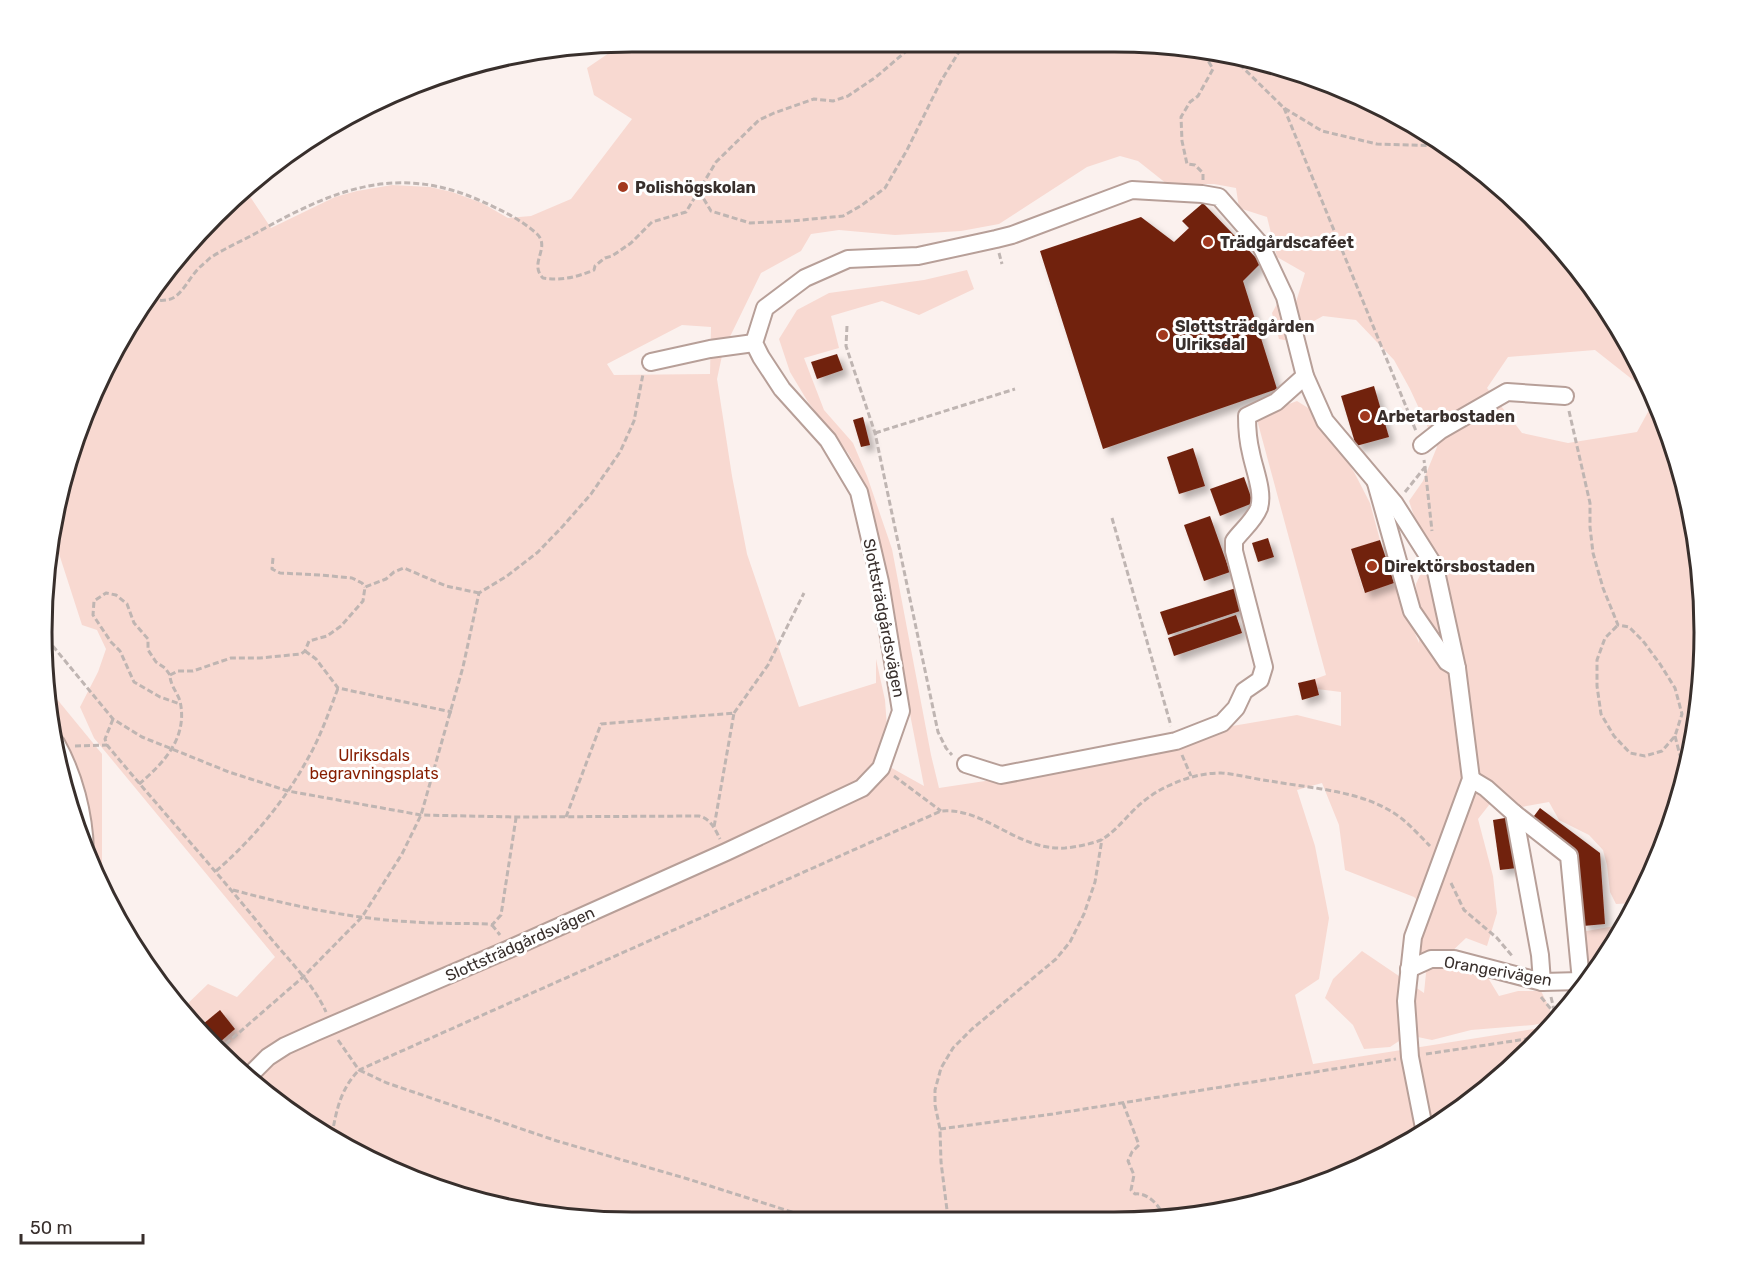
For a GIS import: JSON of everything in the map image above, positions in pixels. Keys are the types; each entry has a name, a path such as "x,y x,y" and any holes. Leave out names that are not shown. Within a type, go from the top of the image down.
{"street":[{"path":"651,362 710,348 754,343 765,308 805,279 848,259 918,256 1012,235 1132,190 1219,197 1260,244 1285,297 1305,376 1325,421 1395,504 1435,567 1456,668 1471,779 1413,937 1406,1001 1410,1057 1423,1122"},
{"name":"Slottsträdgårdsvägen","path":"254,1071 268,1057 285,1046 726,852 862,788 880,768 901,711 880,582 858,492 828,440 782,389 754,343"},
{"path":"966,764 1001,775 1176,741 1222,723 1236,708 1244,691 1260,680 1264,667 1234,551 1234,541 1254,518 1260,506 1259,482 1250,451 1247,416 1276,402 1305,376"},
{"path":"1422,445 1441,430 1507,392 1565,396"},
{"path":"1376,481 1412,611 1447,662 1456,668"},
{"path":"1471,779 1486,788 1569,856 1583,972"},
{"path":"72,782 78,801"},
{"path":"1514,813 1540,955 1539,981"},
{"name":"Orangerivägen","path":"1410,969 1431,959 1454,959 1539,981 1577,980"}],"path":[{"path":"157,300 175,297 199,267 213,256 287,216 336,194 370,185 391,183 453,190 512,216 541,238 543,243 539,255 538,273 543,278 576,277 594,270 595,266 605,258 631,243 652,222 686,212 708,172 759,120 814,99 833,100 848,96 876,77 905,52"},
{"path":"699,191 711,211 750,222 843,216 885,188 907,150 941,81 959,52"},
{"path":"1202,194 1203,173 1196,165 1187,164 1182,141 1181,117 1190,102 1198,96 1213,69 1209,61"},
{"path":"1243,67 1284,108 1322,131 1377,144 1429,145"},
{"path":"1284,108 1422,445 1432,534"},
{"path":"847,326 846,346 875,433 939,732 946,748 955,758 966,764"},
{"path":"365,587 386,579 394,572 404,568 446,586 479,593 507,576 538,552 591,494 620,452 634,421 643,376 651,362"},
{"path":"875,433 1015,389"},
{"path":"1565,396 1590,503 1593,553 1603,588 1618,625"},
{"path":"1395,504 1425,468"},
{"path":"1112,518 1176,741 1191,776"},
{"path":"170,675 178,671 192,671 231,658 301,654 305,651 309,641 327,636 341,626 363,601 365,587 362,583 351,578 321,574 280,573 272,569 273,558"},
{"path":"139,784 162,763 172,749 182,725 180,700 170,681 170,675 156,662 148,650 148,639 134,623 127,603 116,595 106,593 94,601 93,615 111,642 120,651 134,682 180,704"},
{"path":"225,1045 303,977 362,917 402,854 421,815 452,712 479,593"},
{"path":"714,827 734,713 768,665 804,593"},
{"path":"1618,625 1629,627 1660,664 1675,688 1682,714 1675,736 1662,751 1645,756 1630,753 1614,736 1601,714 1597,660 1605,638 1618,625"},
{"path":"53,646 113,719 142,736 172,749 229,772 288,791 421,815 699,816 707,818 714,827 726,852"},
{"path":"305,651 316,659 338,688 452,712"},
{"path":"216,871 238,853 288,791 308,759 338,688"},
{"path":"566,817 601,724 734,713"},
{"path":"113,719 105,739 107,745 216,871 303,977 323,1005 336,1036 359,1070 387,1083 557,1141 792,1212"},
{"path":"1675,736 1680,755"},
{"path":"64,745 107,745"},
{"path":"880,768 900,779 940,811"},
{"path":"333,1129 342,1092 359,1070 940,811 962,812 1033,844 1048,848 1066,848 1102,839 1139,804 1155,793 1191,776 1222,773 1360,798 1391,811 1406,821 1435,851 1464,910 1497,938 1539,981 1553,1010"},
{"path":"231,889 292,906 362,917 413,922 492,925 501,915 516,817"},
{"path":"947,1212 941,1162 940,1129 935,1105 935,1090 941,1068 953,1048 972,1029 1056,959 1070,942 1084,914 1095,882 1102,839"},
{"path":"1539,981 1553,1010"},
{"path":"940,1129 1122,1103 1527,1039"},
{"path":"1122,1103 1139,1145 1132,1152 1128,1161 1134,1175 1131,1190 1136,1194 1145,1194 1160,1209"}],"green space":[{"name":"Ulriksdals begravningsplats","path":"632,52 1114,52 1190,57 1264,72 1300,83 1370,112 1404,130 1467,172 1524,222 1574,279 1596,310 1637,383 1595,350 1508,357 1487,388 1522,433 1568,443 1637,432 1649,410 1674,482 1689,556 1692,594 1694,632 1689,708 1674,782 1649,854 1626,904 1616,904 1610,892 1603,850 1589,835 1559,820 1549,802 1516,808 1493,800 1478,819 1493,876 1497,913 1487,946 1466,938 1448,955 1479,963 1499,996 1518,991 1541,991 1551,1013 1541,1023 1533,1025 1471,1030 1432,1040 1408,1035 1390,1047 1364,1049 1353,1025 1325,998 1333,979 1362,951 1424,993 1426,973 1407,944 1430,912 1414,897 1345,870 1339,825 1322,783 1297,790 1315,846 1329,918 1319,979 1295,995 1313,1064 1536,1029 1524,1042 1467,1092 1404,1134 1370,1152 1300,1181 1227,1200 1190,1207 1114,1212 632,1212 556,1207 519,1200 482,1192 410,1167 342,1134 310,1114 279,1092 222,1042 188,1004 208,984 237,997 275,957 94,738 80,707 98,672 106,649 97,630 82,625 58,551 72,482 83,446 112,376 150,310 196,250 250,196 271,228 335,197 392,185 430,187 452,192 482,203 508,218 531,216 571,199 632,119 594,95 587,68 609,53","holes":["1120,156 1138,161 1167,184 1214,184 1236,188 1239,208 1267,217 1277,257 1305,273 1292,308 1277,304 1272,313 1279,339 1295,342 1305,326 1323,316 1356,320 1394,360 1437,447 1423,481 1409,501 1418,528 1425,564 1416,584 1419,643 1394,583 1364,592 1351,550 1380,540 1370,503 1354,472 1313,411 1297,401 1256,416 1326,675 1315,679 1317,689 1341,692 1341,726 1297,715 1109,747 1091,765 939,788 892,549 853,443 824,410 804,358 839,348 831,316 882,301 919,315 974,289 967,270 924,280 829,293 797,310 779,339 790,372 808,402 848,453 865,483 924,786 890,767 885,700 876,659 876,683 799,707 747,554 717,379 723,351 761,273 801,251 811,234 839,230 895,235 961,231 999,224 1087,167","682,325 711,327 710,374 614,375 607,364"]},
{"path":"56,698 102,754 102,865 83,818 72,782"},
{"path":"1613,926 1586,968 1581,932"}],"building":[{"name":"Slottsträdgården Ulriksdal","path":"1203,203 1261,263 1243,281 1277,389 1103,449 1040,251 1141,217 1174,242 1189,228 1182,221"},
{"path":"837,354 843,370 817,379 811,362"},
{"name":"Arbetarbostaden","path":"1374,386 1389,437 1356,446 1341,396"},
{"path":"863,417 870,445 861,447 853,420"},
{"path":"1193,448 1205,486 1179,494 1167,457"},
{"path":"1244,477 1253,503 1220,516 1210,489"},
{"path":"1210,516 1230,572 1204,581 1184,525"},
{"path":"1268,538 1274,557 1258,562 1252,543"},
{"name":"Direktörsbostaden","path":"1380,540 1394,583 1365,593 1351,549"},
{"path":"1236,588 1243,610 1168,635 1160,612"},
{"path":"1236,615 1242,633 1174,656 1168,638"},
{"path":"1315,679 1319,695 1302,700 1298,683"},
{"path":"1540,808 1600,853 1605,924 1583,926 1577,856 1531,820"},
{"path":"1511,817 1517,868 1500,870 1493,820"},
{"path":"220,1010 235,1029 221,1041 204,1023"}],"place":[{"name":"Polishögskolan","path":"623,187"},
{"name":"Trädgårdscaféet","path":"1208,242"},
{"name":"Slottsträdgården Ulriksdal","path":"1163,335"},
{"name":"Arbetarbostaden","path":"1365,416"},
{"name":"Direktörsbostaden","path":"1372,566"}]}
